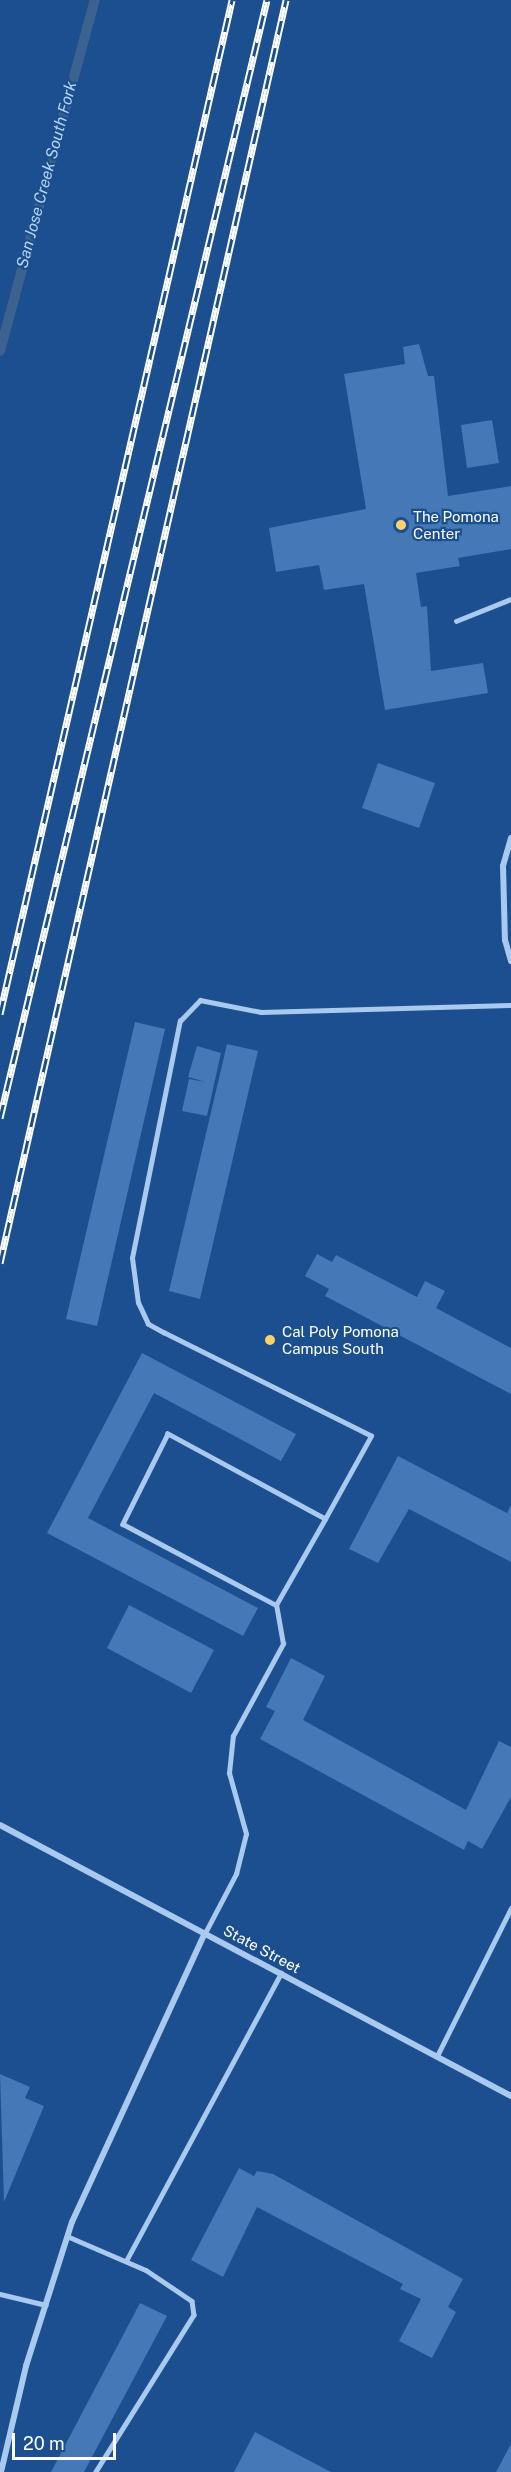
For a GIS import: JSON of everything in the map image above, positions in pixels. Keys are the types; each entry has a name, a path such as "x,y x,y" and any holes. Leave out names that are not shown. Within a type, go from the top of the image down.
{"street":[{"path":"511,838 503,866 505,940 511,962"},
{"name":"State Street","path":"0,1825 511,2096"},
{"path":"1,2472 67,2236 205,1933"}],"lane":[{"path":"456,621 511,599"},
{"path":"205,1933 236,1874 246,1834 229,1773 233,1736 283,1644 276,1605 371,1436 164,1334 148,1324 138,1303 132,1257 180,1021 200,1000 261,1012 511,1005"},
{"path":"276,1605 123,1524 168,1434 325,1519"},
{"path":"437,2056 511,1908"},
{"path":"126,2261 281,1973"},
{"path":"67,2236 126,2261 171,2287 192,2301 194,2315 96,2472"},
{"path":"0,2294 46,2305"}],"building":[{"name":"The Pomona Center","path":"419,344 428,376 434,376 448,496 511,486 511,549 458,558 460,566 416,573 421,607 427,606 431,671 483,663 488,693 385,710 364,584 324,590 319,565 276,572 269,528 366,509 344,374 405,364 403,347"},
{"path":"492,420 499,463 467,468 461,425"},
{"path":"378,763 435,783 419,828 362,808"},
{"path":"135,1022 165,1029 97,1326 66,1319"},
{"path":"227,1044 258,1051 200,1299 169,1291"},
{"path":"197,1046 221,1053 207,1116 182,1111 189,1079 206,1082 188,1077"},
{"path":"317,1254 332,1262 336,1255 417,1297 425,1281 445,1291 436,1308 511,1348 511,1394 325,1296 329,1289 305,1276"},
{"path":"142,1353 296,1434 281,1461 154,1393 88,1518 258,1608 243,1636 47,1533"},
{"path":"398,1456 507,1513 511,1505 511,1562 409,1509 378,1563 349,1549"},
{"path":"129,1605 214,1650 191,1693 107,1648"},
{"path":"291,1658 325,1676 303,1720 466,1810 499,1741 511,1747 511,1797 482,1849 468,1841 464,1850 260,1739 275,1711 266,1707"},
{"path":"0,2074 30,2087 25,2098 44,2106 4,2202"},
{"path":"239,2168 254,2176 257,2171 273,2174 463,2279 448,2307 456,2312 432,2358 399,2341 421,2299 400,2289 403,2284 257,2207 223,2277 191,2260"},
{"path":"140,2303 167,2316 84,2472 51,2472"},
{"path":"255,2432 331,2472 234,2472"},
{"path":"511,2444 511,2472 496,2472"}],"waterway":[{"name":"San Jose Creek South Fork","path":"0,351 95,0"}],"railway":[{"path":"0,1014 232,0"},
{"path":"0,1118 267,0"},
{"path":"0,1263 286,0"}],"place":[{"name":"The Pomona Center","path":"401,525"},
{"name":"Cal Poly Pomona Campus South","path":"270,1340"}]}
